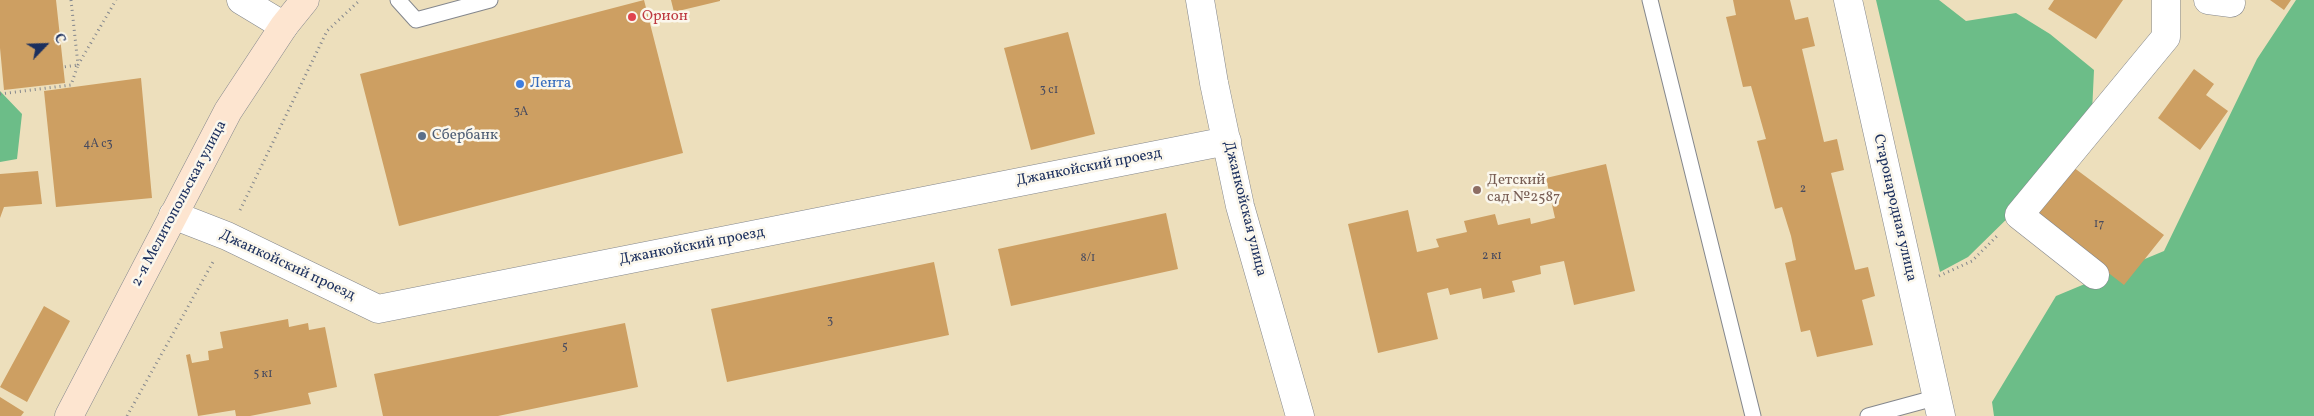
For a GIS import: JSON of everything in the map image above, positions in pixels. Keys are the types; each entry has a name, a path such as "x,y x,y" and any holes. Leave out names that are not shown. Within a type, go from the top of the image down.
{"street":[{"path":"241,0 284,26"},
{"name":"2-я Мелитопольская улица","path":"69,416 228,111 284,26 305,0"},
{"name":"Джанкойская улица","path":"1200,0 1240,206 1300,416"},
{"name":"Старонародная улица","path":"1848,0 1940,406"},
{"path":"2095,275 2019,214 2166,37 2166,0"},
{"name":"Джанкойский проезд","path":"173,215 228,236 378,309 1227,141"}],"lane":[{"path":"398,0 416,20 490,0"},
{"path":"1650,0 1753,416"},
{"path":"1868,416 1940,406"}],"path":[{"path":"71,0 78,66"},
{"path":"0,94 71,85 78,66 116,0"},
{"path":"126,416 228,236 327,32 360,0"},
{"path":"63,67 78,66"},
{"path":"1912,289 1972,261 2019,214"}],"green space":[{"path":"1876,0 1939,0 1966,21 2016,13 2050,34 2094,70 2092,113 2018,208 1968,257 1940,272"},
{"path":"2296,0 2314,0 2314,416 1994,416 1992,402 2056,296 2164,251 2257,59"},
{"path":"0,91 22,114 17,159 0,162"}],"building":[{"path":"0,0 56,0 65,83 4,90 0,48"},
{"path":"644,0 683,153 399,226 360,74"},
{"path":"671,0 720,0 720,1 674,12"},
{"path":"1733,0 1790,0 1795,20 1808,17 1815,46 1802,49 1824,142 1837,139 1844,170 1831,173 1855,270 1868,267 1875,296 1862,300 1873,345 1817,357 1810,330 1801,332 1785,263 1796,260 1791,236 1782,207 1775,209 1757,141 1766,139 1751,86 1743,87 1726,17 1736,15"},
{"path":"2054,0 2123,0 2096,39 2048,9"},
{"path":"2270,0 2291,0 2284,10"},
{"path":"1068,32 1095,134 1031,150 1004,48"},
{"path":"2194,69 2214,84 2206,95 2228,111 2200,150 2158,118"},
{"path":"141,78 152,198 56,207 44,91"},
{"path":"1606,164 1635,291 1574,305 1564,261 1540,266 1541,274 1512,281 1515,292 1483,299 1481,288 1450,295 1448,288 1427,293 1438,339 1378,353 1348,224 1408,210 1417,252 1439,247 1436,239 1467,232 1464,221 1495,214 1498,225 1530,218 1531,224 1555,218 1546,178"},
{"path":"2073,167 2164,235 2124,285 2035,216"},
{"path":"38,171 42,204 4,207 0,218 0,174"},
{"path":"1166,213 1178,269 1011,306 998,249"},
{"path":"934,262 949,335 727,382 711,309"},
{"path":"44,306 70,321 27,402 0,387"},
{"path":"288,319 289,327 308,323 309,330 325,327 337,387 308,393 311,404 250,416 236,416 235,410 198,416 186,355 190,354 192,363 209,360 208,351 223,348 220,332"},
{"path":"625,323 638,387 498,416 383,416 374,374"},
{"path":"0,397 24,412 21,416 0,416"}],"place":[{"name":"Орион","path":"632,17"},
{"name":"Лента","path":"520,84"},
{"name":"Сбербанк","path":"422,136"},
{"name":"Детский сад №2587","path":"1477,190"}]}
